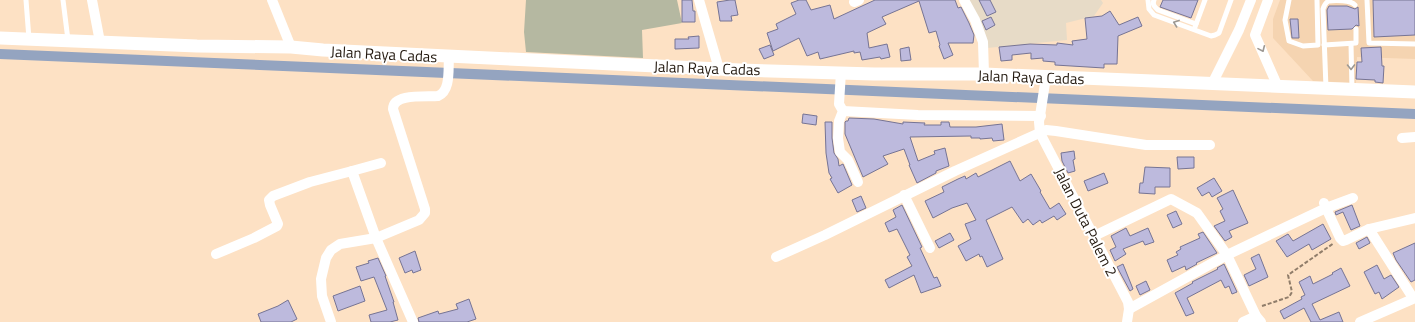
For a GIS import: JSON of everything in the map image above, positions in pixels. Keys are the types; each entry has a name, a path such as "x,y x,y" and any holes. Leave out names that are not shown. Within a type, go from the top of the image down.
{"street":[{"path":"92,0 100,42"},
{"path":"272,0 292,47"},
{"path":"699,0 719,69"},
{"path":"964,0 975,20 983,42 984,74"},
{"path":"1212,84 1239,30 1251,0"},
{"path":"1268,0 1255,35 1278,87"},
{"path":"1239,30 1255,35"},
{"name":"Jalan Raya Cadas","path":"0,38 197,46 292,47 449,60 719,69 840,76 874,74 984,74 1045,80 1212,84 1415,92"},
{"path":"331,322 322,296 321,279 326,258 331,250 340,244 376,238 419,220 425,213 393,106 395,102 401,98 441,95 446,88 449,60"},
{"path":"840,76 841,108 838,138 840,152 848,160 858,182"},
{"name":"Jalan Duta Palem 2","path":"1045,80 1040,133 1128,302 1129,309 1127,322"},
{"path":"841,108 918,115 1041,117"},
{"path":"776,257 1046,130 1056,130 1146,145 1210,145"},
{"path":"1402,138 1415,137"},
{"path":"216,254 254,238 277,226 278,224 269,200 274,196 321,179 381,163"},
{"path":"352,171 376,238 413,322"},
{"path":"904,196 930,248"},
{"path":"1129,309 1227,255 1325,205 1353,198"},
{"path":"1094,236 1171,199 1197,213 1227,255 1257,316 1243,322"},
{"path":"1325,205 1340,238 1343,241 1369,229 1415,218"},
{"path":"1360,322 1414,298 1369,229"}],"lane":[{"path":"26,0 29,40"},
{"path":"63,0 68,41"},
{"path":"1148,0 1149,9 1154,15 1211,36 1215,36 1218,33 1231,0"},
{"path":"1154,0 1154,7 1158,10 1196,24"},
{"path":"1194,30 1205,0"},
{"path":"1289,0 1285,20 1288,42 1303,46 1318,45 1317,0"},
{"path":"1326,89 1322,9 1329,1 1348,0 1353,2 1355,5"},
{"path":"1367,0 1369,43 1415,44"},
{"path":"1352,90 1356,28"},
{"path":"1324,45 1354,44"}],"path":[{"path":"1257,316 1289,296 1292,292 1288,275 1340,238"}],"shaded area":[{"path":"967,0 1101,0 1103,3 1094,16 1066,23 1067,40 987,48"},
{"path":"1280,0 1415,0 1415,59 1357,57 1356,83 1313,81 1273,38 1273,19"}],"green space":[{"path":"526,0 677,0 682,23 642,30 643,58 526,52 524,32"}],"building":[{"path":"682,0 692,0 693,11 695,11 695,22 682,22"},
{"path":"735,0 738,15 731,16 732,21 720,21 717,2"},
{"path":"799,0 806,0 811,10 830,5 834,19 875,0 955,0 958,8 961,7 969,23 974,35 973,43 948,43 953,55 944,59 939,46 936,31 929,33 919,1 882,17 886,24 867,33 869,48 887,44 890,57 862,60 860,52 854,53 854,51 820,59 818,52 807,56 799,38 773,51 767,33 778,29 776,24 796,14 791,3"},
{"path":"979,0 990,0 996,12 987,16"},
{"path":"1163,0 1198,0 1191,18 1160,7"},
{"path":"1373,0 1415,0 1415,35 1374,37"},
{"path":"1329,6 1347,6 1355,9 1358,7 1359,26 1356,25 1352,29 1328,30 1327,10"},
{"path":"1110,11 1119,25 1138,17 1142,26 1118,36 1117,64 1104,64 1104,68 1055,65 1055,62 1043,61 1043,58 1031,59 1031,53 1012,55 1012,60 1001,61 999,47 1030,44 1057,45 1057,43 1073,45 1072,41 1087,39 1085,18 1102,16"},
{"path":"991,17 995,25 986,30 982,21"},
{"path":"1290,19 1298,19 1299,38 1292,38"},
{"path":"699,36 699,48 675,49 675,39 689,39 688,37"},
{"path":"770,45 774,55 764,59 759,49"},
{"path":"909,47 911,60 901,61 900,49"},
{"path":"1381,47 1382,66 1384,66 1383,83 1375,82 1375,80 1356,79 1357,62 1362,62 1361,48"},
{"path":"803,114 817,116 816,125 802,123"},
{"path":"849,118 874,119 903,124 903,122 925,123 924,125 941,125 941,122 949,122 950,127 976,127 1002,124 1004,140 993,141 992,138 980,139 971,138 971,136 910,137 918,161 935,154 934,151 945,148 949,166 936,171 936,173 917,183 904,149 883,156 888,164 863,177 845,134 845,122 848,121"},
{"path":"825,122 832,122 834,153 838,159 839,166 843,164 852,185 838,193 830,179 832,178 829,173 826,153"},
{"path":"1074,151 1075,159 1073,160 1075,171 1068,173 1062,161 1061,153"},
{"path":"1177,157 1194,157 1194,168 1178,169"},
{"path":"1010,161 1020,181 1031,174 1050,209 1059,203 1066,214 1057,220 1054,216 1042,223 1040,220 1033,225 1028,219 1023,223 1012,207 986,220 1003,259 987,267 982,256 980,257 979,254 966,261 958,246 971,239 965,224 976,220 967,203 952,208 933,218 925,201 944,192 942,187 958,179 965,176 966,179 976,173 978,177"},
{"path":"1145,167 1170,168 1170,187 1155,187 1155,194 1139,193 1140,183 1143,183"},
{"path":"1104,173 1108,183 1088,191 1084,181"},
{"path":"1214,178 1222,191 1212,197 1209,192 1202,196 1197,188"},
{"path":"1233,190 1248,223 1229,231 1232,237 1225,241 1214,226 1225,221 1220,211 1223,209 1217,198"},
{"path":"861,196 866,208 857,212 852,200"},
{"path":"902,205 922,247 920,248 934,278 937,277 941,286 921,293 914,275 889,288 885,280 912,266 907,257 910,255 897,229 889,232 885,223 896,217 893,210"},
{"path":"1352,205 1360,226 1351,230 1343,212 1336,215 1335,212"},
{"path":"1176,211 1182,224 1173,228 1167,215"},
{"path":"1323,224 1331,239 1312,250 1309,244 1287,257 1276,241 1288,234 1293,241"},
{"path":"1126,228 1130,236 1148,228 1154,242 1145,245 1143,241 1123,249 1126,254 1115,261 1110,250 1116,247 1111,236"},
{"path":"1203,232 1217,253 1196,263 1197,264 1186,270 1185,266 1172,272 1167,260 1178,255 1176,252 1181,249 1180,247 1200,238 1198,234"},
{"path":"950,233 954,240 939,248 935,241"},
{"path":"1367,237 1370,243 1359,249 1356,243"},
{"path":"1415,243 1415,280 1411,282 1393,253"},
{"path":"415,251 421,270 413,273 412,270 405,273 399,258"},
{"path":"1259,254 1268,277 1249,286 1244,275 1256,269 1251,258"},
{"path":"378,258 386,276 398,320 390,322 371,322 369,315 387,310 374,277 361,281 356,267 369,263 368,261"},
{"path":"1123,264 1133,289 1130,291 1117,267"},
{"path":"1224,264 1237,292 1232,294 1229,286 1225,288 1221,280 1187,298 1194,313 1186,316 1175,293 1193,283 1192,282 1218,269 1217,268"},
{"path":"1377,265 1384,279 1391,275 1399,287 1382,299 1379,292 1375,294 1364,272"},
{"path":"1341,268 1350,286 1312,304 1320,320 1339,312 1343,322 1311,322 1304,308 1284,319 1280,311 1302,299 1301,297 1305,295 1299,282 1310,276 1313,284 1333,274 1332,273"},
{"path":"1146,281 1150,290 1140,295 1136,286"},
{"path":"360,286 365,301 338,311 333,296"},
{"path":"469,299 476,319 467,322 419,322 418,318 438,311 439,314 458,309 456,304"},
{"path":"288,300 297,319 291,322 261,322 258,314 278,306"}],"waterway":[{"path":"0,54 1415,114"}]}
